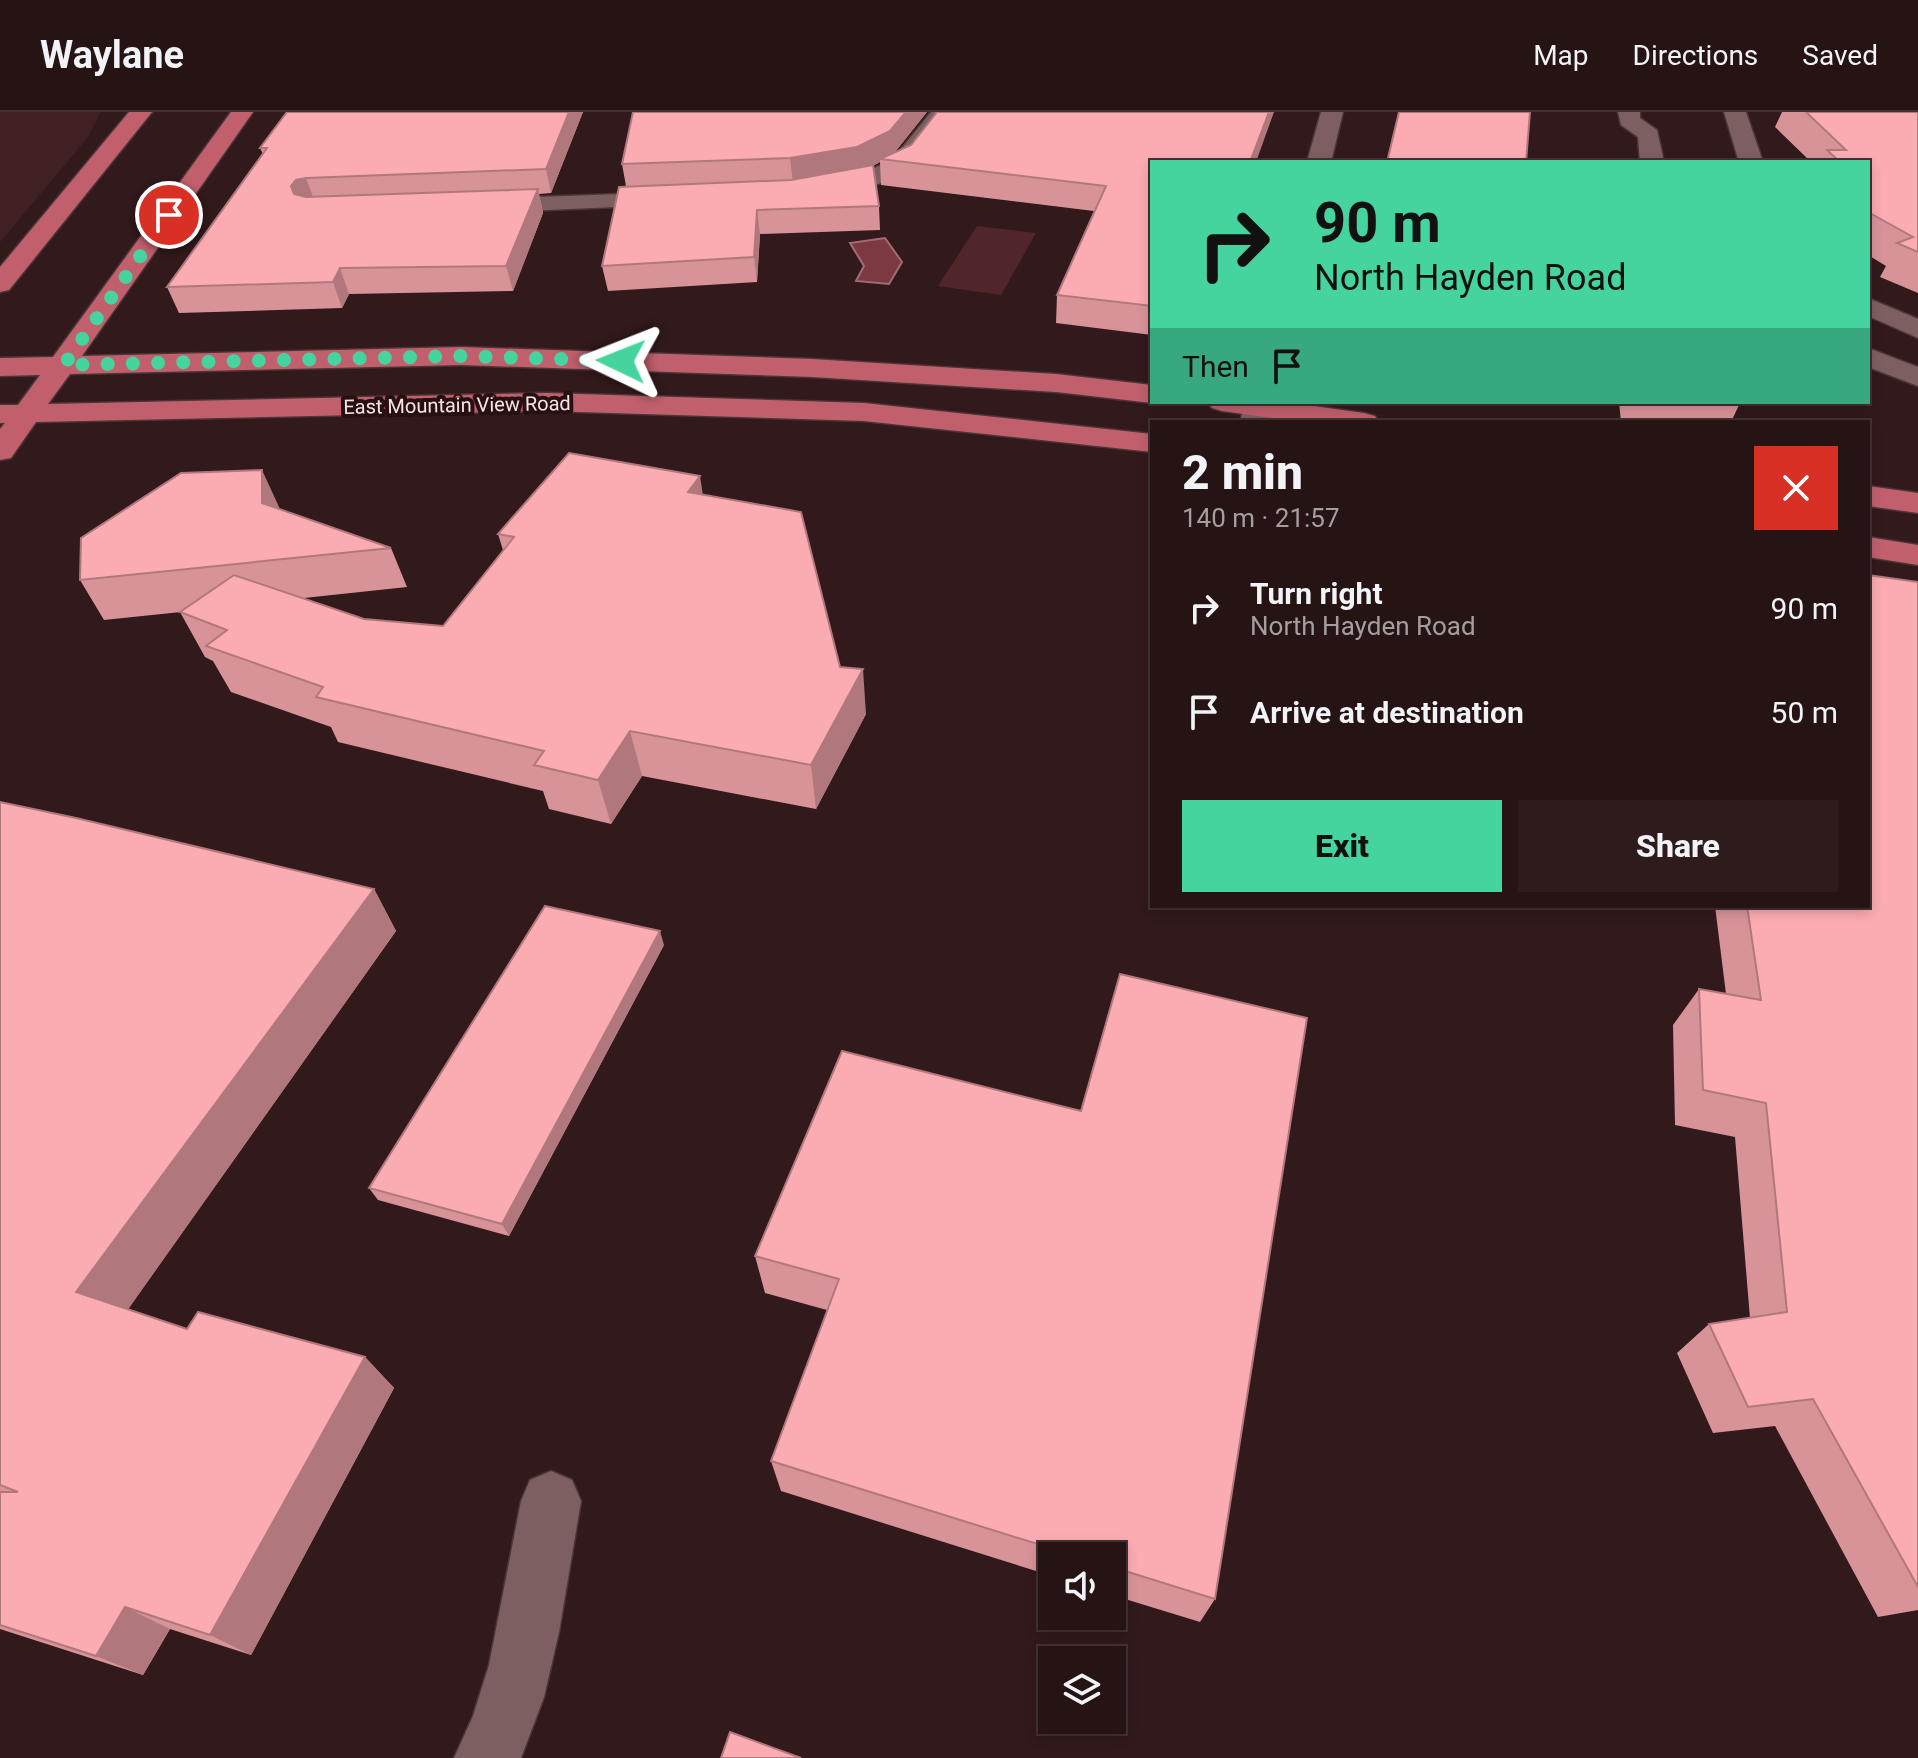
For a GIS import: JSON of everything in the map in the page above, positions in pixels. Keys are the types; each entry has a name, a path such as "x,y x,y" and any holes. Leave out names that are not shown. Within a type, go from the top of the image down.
{"main road":[{"path":"0,284 141,112"},
{"path":"0,451 242,112"},
{"name":"East Mountain View Road","path":"0,367 462,356 812,368 1056,383 1150,394"},
{"name":"East Mountain View Road","path":"0,414 547,402 864,412 1150,443"},
{"path":"1231,404 1346,420"},
{"path":"1870,496 1918,503"},
{"path":"1870,547 1918,555"}],"street":[{"path":"793,194 865,182 901,164 942,112"},
{"path":"1320,160 1332,112"},
{"path":"1629,112 1629,120 1656,129 1652,160"},
{"path":"1735,112 1750,160"},
{"path":"458,206 697,198"},
{"path":"1870,307 1918,330"},
{"path":"1870,358 1918,377"},
{"path":"487,1758 502,1728 526,1637 551,1501"}],"shaded area":[{"path":"0,112 101,112 88,137 0,242"},
{"path":"977,226 1036,233 1001,295 938,286"},
{"path":"885,238 902,262 889,284 856,281 864,266 850,243"}],"building":[{"path":"287,112 569,112 546,169 306,178 296,180 291,186 294,194 306,197 538,189 506,266 340,268 333,282 167,287 267,148 260,148"},
{"path":"633,112 906,112 890,131 857,147 790,158 622,164"},
{"path":"937,112 1269,112 1251,160 1150,160 1150,306 1057,295 1106,186 880,159 911,145"},
{"path":"1399,112 1530,112 1526,160 1387,160"},
{"path":"1806,112 1918,112 1918,252 1897,243 1913,237 1870,213 1870,160 1838,160 1827,150 1846,150"},
{"path":"873,165 879,206 757,210 754,257 602,266 619,187 791,180"},
{"path":"569,453 700,476 688,492 801,512 840,667 863,669 811,765 630,731 598,780 534,765 544,751 316,697 323,687 206,646 227,630 180,612 234,575 364,619 443,626 514,537 498,534"},
{"path":"262,470 262,503 391,548 80,580 81,538 181,473"},
{"path":"1870,575 1918,582 1918,1587 1813,1399 1748,1407 1709,1324 1787,1312 1766,1103 1703,1090 1699,989 1761,1000 1747,908 1870,908"},
{"path":"0,802 374,889 76,1292 187,1329 198,1312 365,1357 210,1635 125,1607 96,1656 0,1625 0,1492 18,1492 0,1485"},
{"path":"545,906 660,931 502,1224 369,1188"},
{"path":"1120,974 1307,1018 1215,1599 1126,1571 1126,1542 1038,1544 771,1461 839,1279 755,1256 842,1051 1081,1111"},
{"path":"730,1732 801,1758 721,1758"}],"route":[{"path":"169,215 64,365 462,356 621,361"}]}
